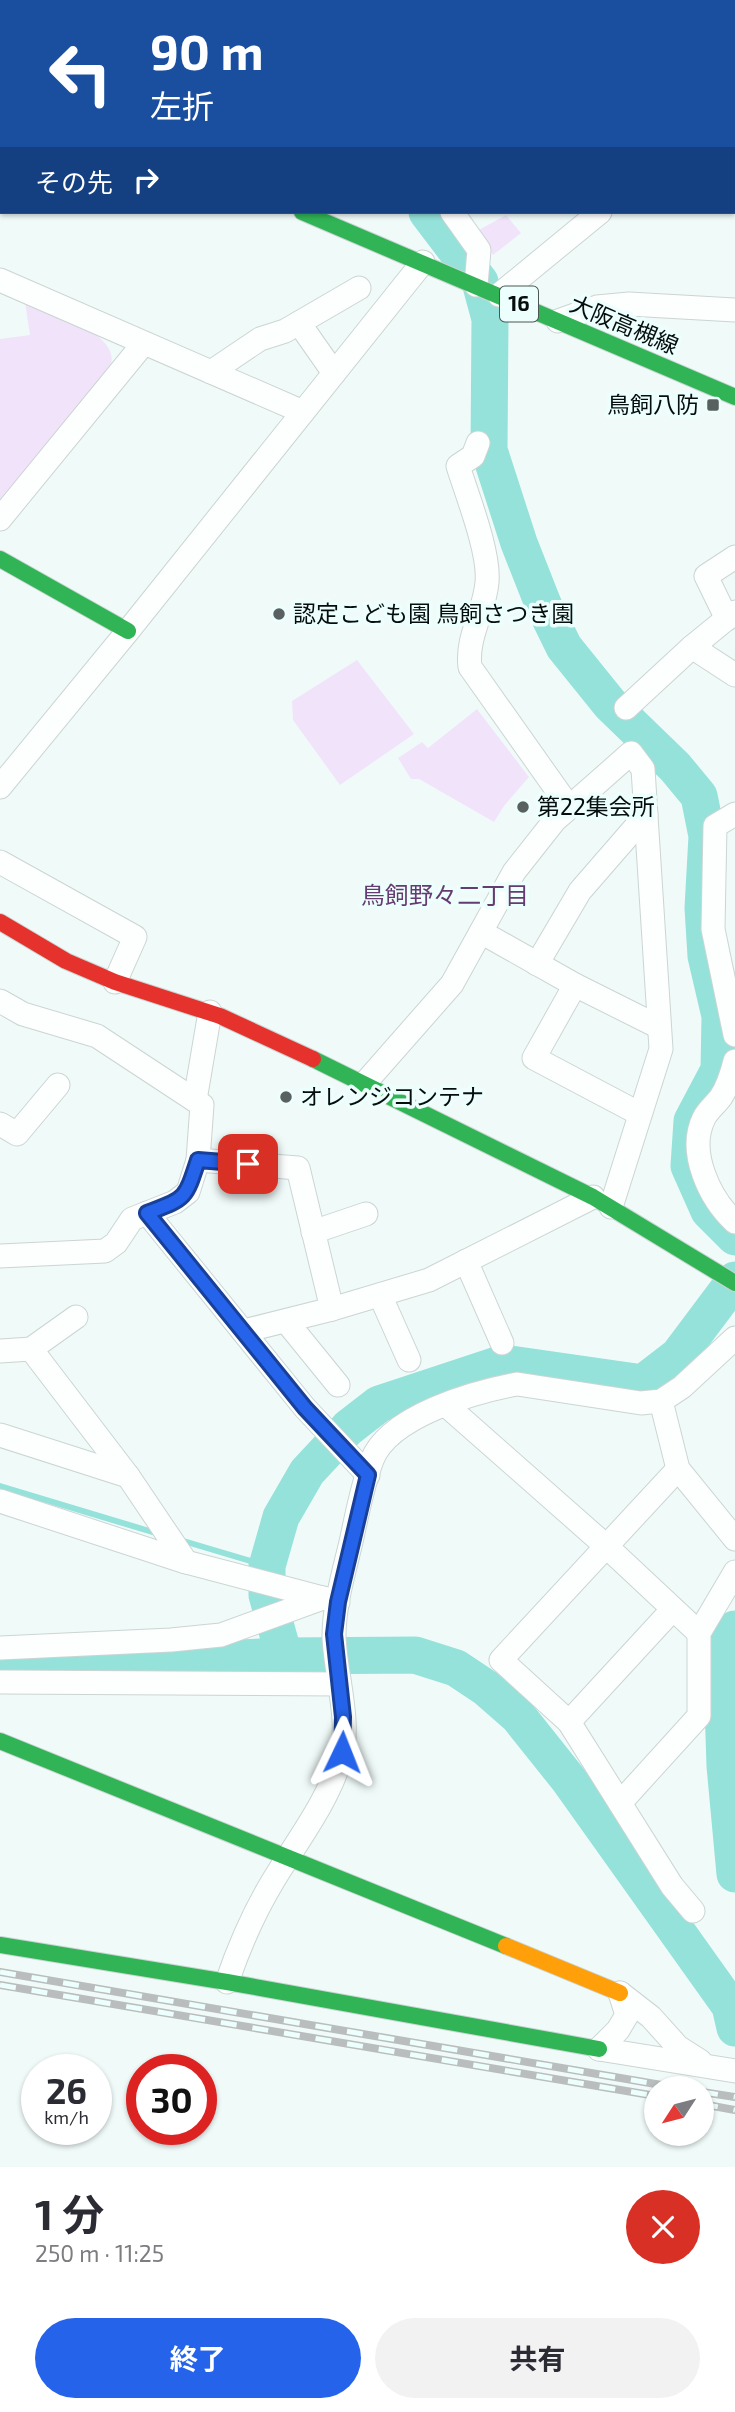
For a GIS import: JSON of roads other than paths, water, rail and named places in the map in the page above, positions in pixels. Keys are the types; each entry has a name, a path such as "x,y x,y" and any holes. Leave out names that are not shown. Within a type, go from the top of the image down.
{"street":[{"name":"大阪高槻線","path":"307,214 735,397"},
{"path":"453,214 479,250 476,285"},
{"path":"499,295 598,214"},
{"path":"0,787 423,262"},
{"path":"0,280 303,412"},
{"path":"211,372 260,339 285,331 359,288"},
{"path":"558,321 597,307 629,304 735,310"},
{"path":"299,323 334,373"},
{"path":"0,519 144,343"},
{"path":"478,443 473,456 458,466 486,560 487,583 468,651 470,667 569,807"},
{"path":"626,708 731,615 706,576 735,557"},
{"path":"0,559 128,631"},
{"path":"692,648 735,675"},
{"path":"244,1331 332,1309 429,1280 466,1261 602,1202 640,1114 661,1049 643,769 631,753 555,820 514,872 452,984 365,1083"},
{"path":"735,814 715,825 713,929 735,1035"},
{"path":"537,964 580,891 646,815"},
{"path":"0,862 135,937 115,982"},
{"path":"0,922 66,961 115,982 210,1012 365,1083 602,1202 728,1278"},
{"path":"481,933 659,1027"},
{"path":"575,985 534,1058 640,1114"},
{"path":"0,1002 23,1014 97,1036 202,1105 198,1160 188,1192 175,1202 132,1219 106,1251 0,1256"},
{"path":"195,1100 210,1012"},
{"path":"735,1061 723,1095 705,1115 699,1129 699,1153 709,1188 723,1211 735,1222"},
{"path":"0,1124 17,1134 58,1085"},
{"path":"198,1160 298,1168 332,1309"},
{"path":"147,1213 305,1408 368,1475"},
{"path":"313,1232 366,1214"},
{"path":"466,1261 502,1343"},
{"path":"380,1295 409,1360"},
{"path":"0,1351 31,1349 76,1317"},
{"path":"286,1321 338,1385"},
{"path":"227,1982 243,1935 333,1783 342,1752 343,1717 330,1600 372,1458 388,1435 409,1420 446,1405 517,1384 641,1403 661,1401 682,1387 735,1338"},
{"path":"31,1349 128,1476 176,1547"},
{"path":"661,1401 678,1469 735,1539"},
{"path":"446,1405 606,1546 699,1633"},
{"path":"0,1435 128,1476"},
{"path":"678,1469 501,1660 569,1722 672,1886 693,1911"},
{"path":"0,1501 176,1547 240,1577 330,1600"},
{"path":"620,1803 699,1716 699,1633 735,1572"},
{"path":"0,1648 221,1635 282,1612 330,1600"},
{"path":"569,1722 673,1608"},
{"path":"0,1682 338,1678"},
{"path":"0,1741 620,1993 651,2017 678,2047 719,2067"},
{"path":"0,1945 227,1982 599,2049 719,2067"},
{"path":"599,2049 618,2030 626,2015 620,1993"}],"waterway":[{"path":"429,214 480,282 490,319 489,450 519,543 543,604 564,647 610,704 675,767 699,796 707,836 703,908 706,956 720,1016 719,1070 692,1121 689,1166 709,1211 735,1237"},
{"path":"284,1656 267,1595 267,1566 281,1517 307,1472 348,1428 379,1404 503,1363 643,1383 678,1356 735,1280"},
{"path":"0,1486 159,1534"},
{"path":"180,1540 267,1566"},
{"path":"735,1629 724,1648 722,1675 725,1766 735,1874"},
{"path":"0,1665 284,1656 415,1655 456,1668 486,1688 518,1716 569,1780 730,2006 735,2028"}],"railway":[{"path":"0,1972 644,2082"},
{"path":"0,1985 644,2094"},
{"path":"714,2094 735,2097"},
{"path":"714,2106 735,2110"}],"place":[{"name":"鳥飼八防","path":"713,405"},
{"name":"認定こども園 鳥飼さつき園","path":"279,614"},
{"name":"第22集会所","path":"523,807"},
{"name":"オレンジコンテナ","path":"286,1097"}],"district":[{"name":"鳥飼野々二丁目","path":"445,896"}]}
